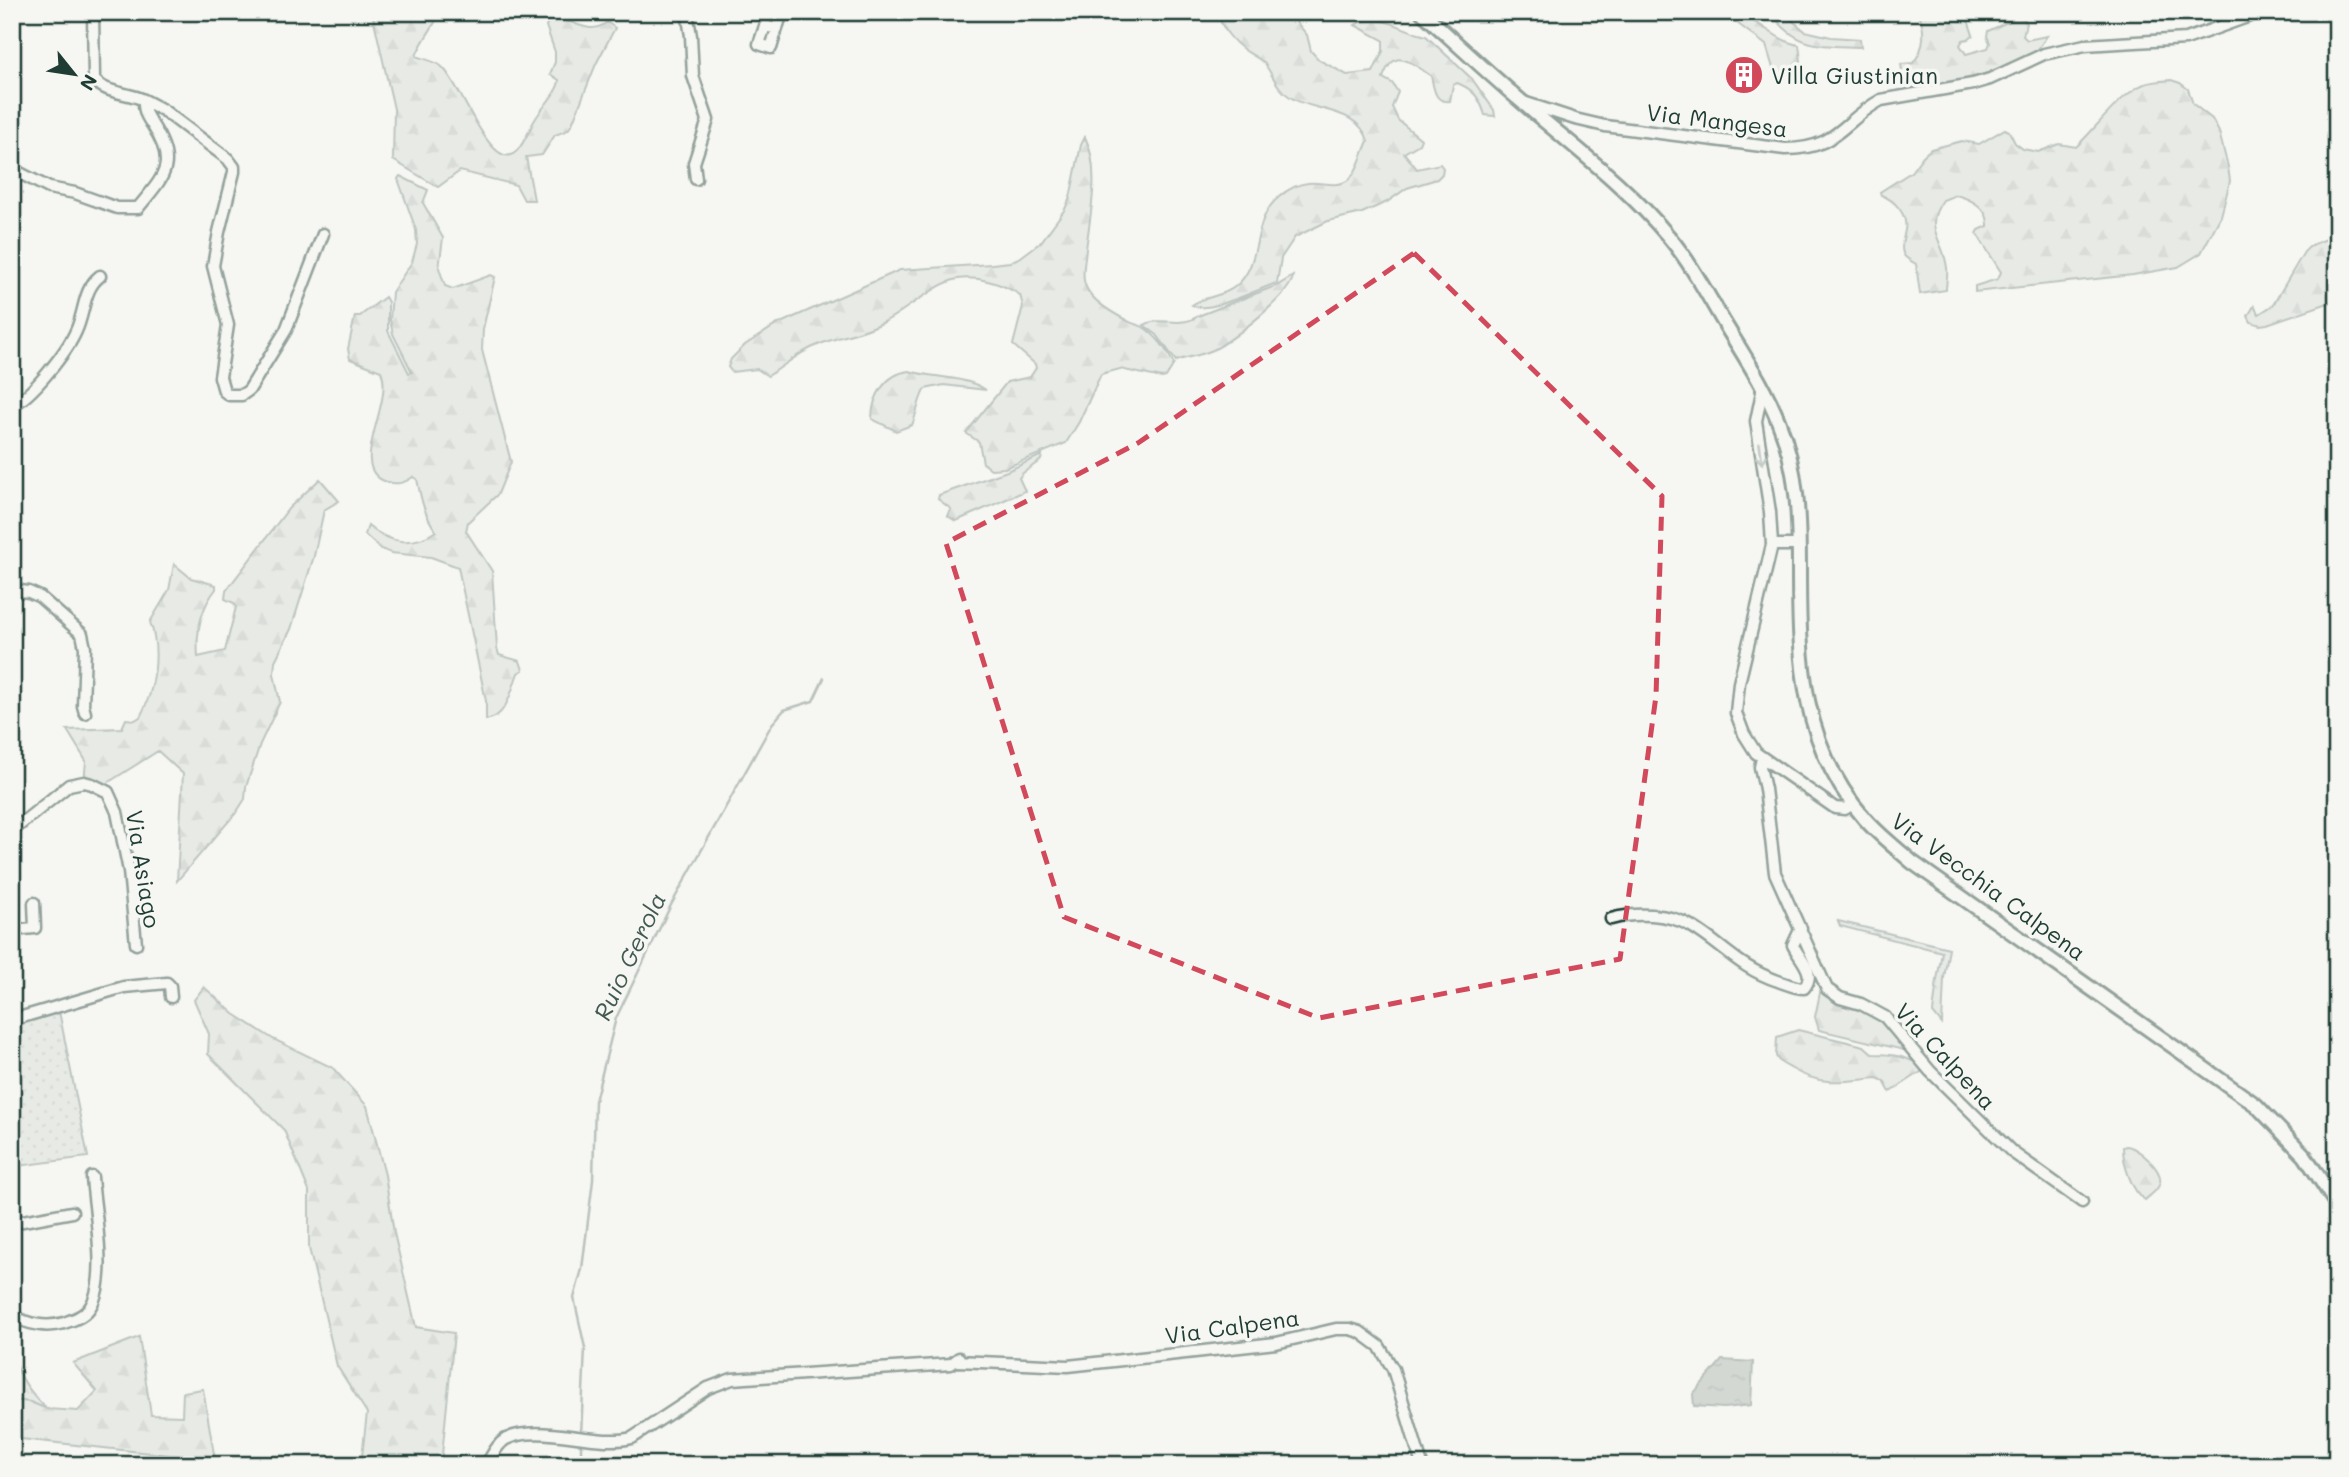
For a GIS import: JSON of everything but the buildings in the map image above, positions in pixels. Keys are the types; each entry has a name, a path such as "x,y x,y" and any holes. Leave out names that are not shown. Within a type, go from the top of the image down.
{"main road":[{"name":"Via Vecchia Calpena","path":"1422,12 1522,102 1601,167 1669,237 1762,387 1780,424 1790,457 1798,503 1799,643 1806,695 1826,755 1853,804 1879,833 1912,862 2256,1105 2305,1156 2337,1205"}],"street":[{"path":"93,12 91,30 94,79 105,89 125,93 163,110 228,159 234,167 214,266 229,325 220,377 224,391 229,395 243,395 249,390 277,347 292,316 323,234"},
{"path":"687,12 693,76 708,120 694,163 696,179"},
{"path":"777,29 782,12"},
{"name":"Via Mangesa","path":"1522,102 1605,126 1806,149 1829,140 1881,100 1973,84 2044,54 2085,45 2186,39 2261,12"},
{"path":"12,169 49,188 75,193 117,208 138,208 164,175 167,160 163,141 146,115 144,100"},
{"path":"12,405 23,399 61,355 76,332 86,296 100,276"},
{"name":"Via Calpena","path":"1762,387 1756,421 1770,512 1772,545 1735,703 1736,713 1744,734 1762,758 1835,808 1844,809 1853,804"},
{"path":"1772,545 1799,545"},
{"path":"12,590 29,592 40,597 82,634 85,648 85,713"},
{"name":"Via Calpena","path":"1762,758 1760,768 1775,873 1797,930 1830,992 1871,1008 1885,1017 1930,1071 2012,1152 2082,1202"},
{"name":"Via Asiago","path":"12,831 69,785 92,783 108,792 117,811 128,871 136,944"},
{"path":"12,930 35,928 34,902"},
{"name":"Via Calpena","path":"1611,919 1640,915 1689,924 1732,957 1760,974 1804,988 1810,975 1793,945 1797,930"},
{"path":"12,1020 124,987 167,983 171,997"},
{"path":"12,1315 40,1325 59,1324 81,1316 93,1301 99,1275 100,1252 92,1177"},
{"path":"12,1223 72,1212"},
{"name":"Via Calpena","path":"486,1465 496,1449 508,1438 545,1435 619,1441 632,1438 708,1388 733,1379 951,1364 959,1358 1068,1366 1276,1343 1336,1329 1350,1329 1369,1337 1387,1357 1422,1465"}],"highlighted area":[{"path":"1414,253 1662,496 1656,696 1620,959 1319,1018 1064,917 946,543 1138,443"}],"green space":[{"path":"372,12 440,12 416,56 441,66 492,146 502,154 511,155 521,146 558,85 559,80 550,74 555,62 555,52 546,26 549,19 557,18 592,28 607,22 615,28 596,64 568,130 555,135 542,155 526,157 534,200 524,200 516,185 460,171 438,187 393,160 394,109"},
{"path":"1218,12 1288,12 1307,35 1311,51 1319,60 1347,75 1373,72 1383,51 1383,40 1355,25 1362,21 1387,22 1426,36 1472,79 1494,110 1495,116 1485,115 1476,95 1463,85 1453,85 1450,101 1441,100 1436,94 1431,76 1409,62 1392,62 1383,78 1392,83 1398,92 1392,107 1398,120 1421,139 1419,144 1404,153 1417,169 1440,164 1443,168 1442,174 1437,179 1407,188 1387,202 1362,213 1328,221 1295,237 1281,258 1277,283 1210,307 1192,305 1231,290 1245,276 1264,217 1279,197 1304,184 1338,184 1348,180 1353,175 1368,141 1363,130 1345,116 1299,102 1286,94 1264,63 1228,34"},
{"path":"1770,12 1782,12 1805,31 1831,37 1860,39 1861,47 1810,43 1790,33"},
{"path":"1918,12 1969,12 1968,20 1973,35 1963,40 1960,45 1966,54 1988,48 1988,31 2016,18 2024,19 2026,23 2023,36 2027,40 2047,36 2034,55 1982,78 1905,91 1901,64 1913,63 1922,45 1923,32"},
{"path":"1735,16 1751,20 1782,39 1799,45 1801,67 1797,78 1773,68 1766,45 1733,20"},
{"path":"2171,80 2188,89 2193,104 2212,119 2219,132 2228,167 2230,181 2221,216 2201,253 2178,267 2133,275 1975,292 1975,286 1998,279 2001,272 1977,234 1988,226 1986,214 1973,202 1956,195 1943,200 1934,219 1947,268 1946,290 1920,294 1916,264 1906,258 1902,250 1904,219 1896,204 1880,192 1911,172 1931,149 1962,141 1979,144 2005,129 2023,149 2038,152 2059,144 2076,147 2129,93 2146,84"},
{"path":"1085,137 1090,150 1093,178 1084,269 1086,287 1104,307 1152,334 1174,364 1166,377 1162,378 1120,369 1101,374 1066,443 1005,468 991,469 983,463 979,442 966,433 1007,382 1030,377 1036,368 1035,364 1013,345 1023,306 1020,295 999,284 982,280 966,278 950,281 884,322 811,348 768,376 757,369 732,372 728,367 731,359 745,345 776,325 900,270 992,264 1010,262 1021,257 1041,242 1065,209"},
{"path":"400,176 428,190 423,203 443,238 439,268 445,286 453,289 491,275 495,277 483,329 482,350 511,462 498,494 468,522 466,531 492,571 499,655 520,661 523,670 518,673 504,709 486,720 486,701 458,567 431,557 391,553 381,549 365,535 368,525 384,536 401,541 419,539 436,531 426,512 417,479 413,477 394,483 375,475 370,464 370,450 384,384 381,371 350,359 348,349 355,316 360,316 385,297 388,302 388,331 409,373 412,372 393,334 390,320 392,292 412,262 417,244 416,230 398,179"},
{"path":"2337,235 2337,300 2267,324 2251,322 2248,316 2254,306 2259,314 2273,305 2304,252 2311,245"},
{"path":"1293,276 1283,294 1272,305 1222,345 1204,353 1176,361 1157,335 1144,325 1157,321 1191,320 1278,285"},
{"path":"909,371 969,382 986,390 944,385 925,389 912,425 896,431 872,419 874,403 887,382"},
{"path":"1042,455 1041,460 1019,478 1025,491 956,521 948,516 951,509 938,499 939,495 1007,471"},
{"path":"320,479 339,501 324,510 314,556 291,629 275,661 274,674 280,702 260,744 246,787 245,799 177,881 183,774 158,751 101,787 84,782 86,761 67,730 122,728 126,719 135,720 140,717 155,670 155,645 150,622 169,590 174,564 191,578 216,585 201,621 198,657 225,651 236,607 225,599 226,591 289,508"},
{"path":"1838,921 1949,948 1944,978 1942,1024 1933,1013 1942,952 1840,926"},
{"path":"1802,943 1832,993 1883,1016 1908,1051 1819,1030 1815,1017 1821,988"},
{"path":"204,987 234,1014 273,1039 333,1068 367,1106 385,1175 394,1233 416,1327 454,1333 441,1465 361,1465 367,1413 337,1366 309,1248 309,1191 284,1130 208,1054 209,1034 194,1000"},
{"path":"58,1006 88,1157 18,1166 12,1158 12,1020"},
{"path":"1798,1030 1864,1046 1873,1054 1906,1058 1924,1070 1890,1092 1884,1081 1877,1078 1823,1081 1803,1075 1785,1065 1776,1056 1777,1037"},
{"path":"2126,1146 2148,1160 2160,1177 2158,1187 2145,1200 2136,1190 2126,1168 2123,1147"},
{"path":"12,1315 17,1318 14,1346 22,1379 47,1409 30,1402 12,1400"},
{"path":"139,1337 151,1415 182,1416 183,1392 203,1389 215,1460 12,1438 12,1400 30,1402 47,1409 78,1411 97,1391 73,1363"}],"water":[{"path":"1722,1360 1753,1362 1751,1405 1724,1408 1694,1406 1693,1394"}],"waterway":[{"name":"Ruio Gerola","path":"581,1435 585,1348 574,1298 582,1269 593,1180 595,1101 616,1018 671,905 772,724 784,710 813,701 824,678"},
{"name":"Ruio Gerola","path":"581,1442 581,1465"}],"place":[{"name":"Villa Giustinian","path":"1744,75"}]}
